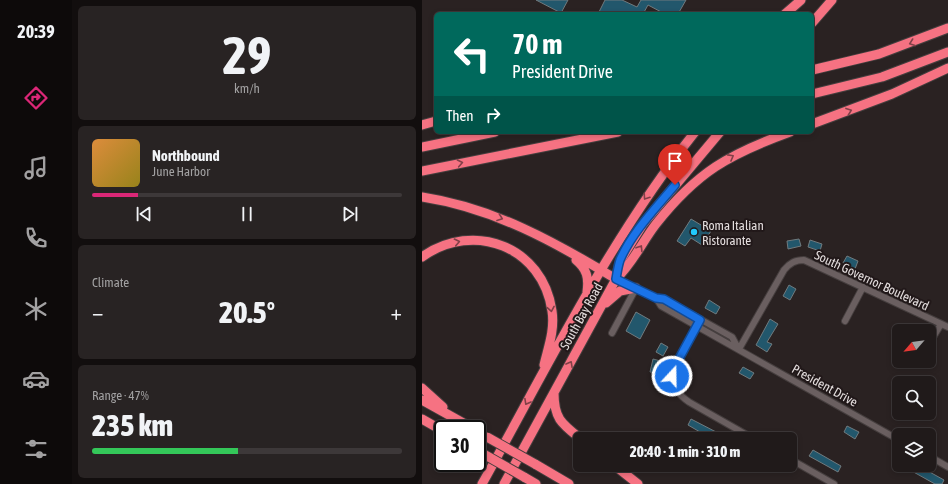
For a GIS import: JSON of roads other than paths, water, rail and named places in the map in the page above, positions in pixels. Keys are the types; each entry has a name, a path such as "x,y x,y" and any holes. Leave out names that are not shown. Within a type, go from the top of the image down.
{"highway":[{"path":"787,12 801,0"},
{"path":"797,12 806,0"},
{"path":"814,22 832,0"},
{"path":"814,70 879,54 948,28"},
{"path":"814,93 890,74 948,52"},
{"path":"814,123 892,94 948,68"},
{"path":"422,125 434,122"},
{"path":"422,147 485,134"},
{"path":"422,170 608,134"},
{"name":"South Bay Road","path":"484,482 540,378 601,270 639,208 694,134"},
{"name":"South Bay Road","path":"504,484 616,279 620,261 643,224 718,134"},
{"path":"422,197 450,202 496,216 534,232 616,279 627,269 655,225 692,184 729,158 758,144 785,134"},
{"path":"422,257 447,244 473,240 485,241 502,246 521,256 530,264 538,273 548,292 552,312 552,332 540,378"},
{"path":"562,248 582,264 586,272 588,280 586,297"},
{"path":"600,308 620,292 636,288"},
{"path":"422,388 461,420"},
{"path":"554,392 555,409 559,419 573,433"},
{"path":"422,400 459,420"},
{"path":"422,419 434,426"},
{"path":"486,436 569,484"},
{"path":"486,456 536,484"},
{"path":"623,472 638,484"}],"street":[{"name":"South Governor Boulevard","path":"739,349 784,270 792,262 804,260 948,327"},
{"name":"President Drive","path":"616,279 656,298 661,306 698,322 739,349 892,436"},
{"path":"845,320 863,287"},
{"path":"612,334 636,288"},
{"path":"698,322 674,368 672,376 675,388 678,393 689,402 742,432"},
{"path":"936,331 940,324"},
{"path":"936,460 948,467"},
{"path":"797,464 834,484"}],"place":[{"name":"Roma Italian Ristorante","path":"694,232"}]}
